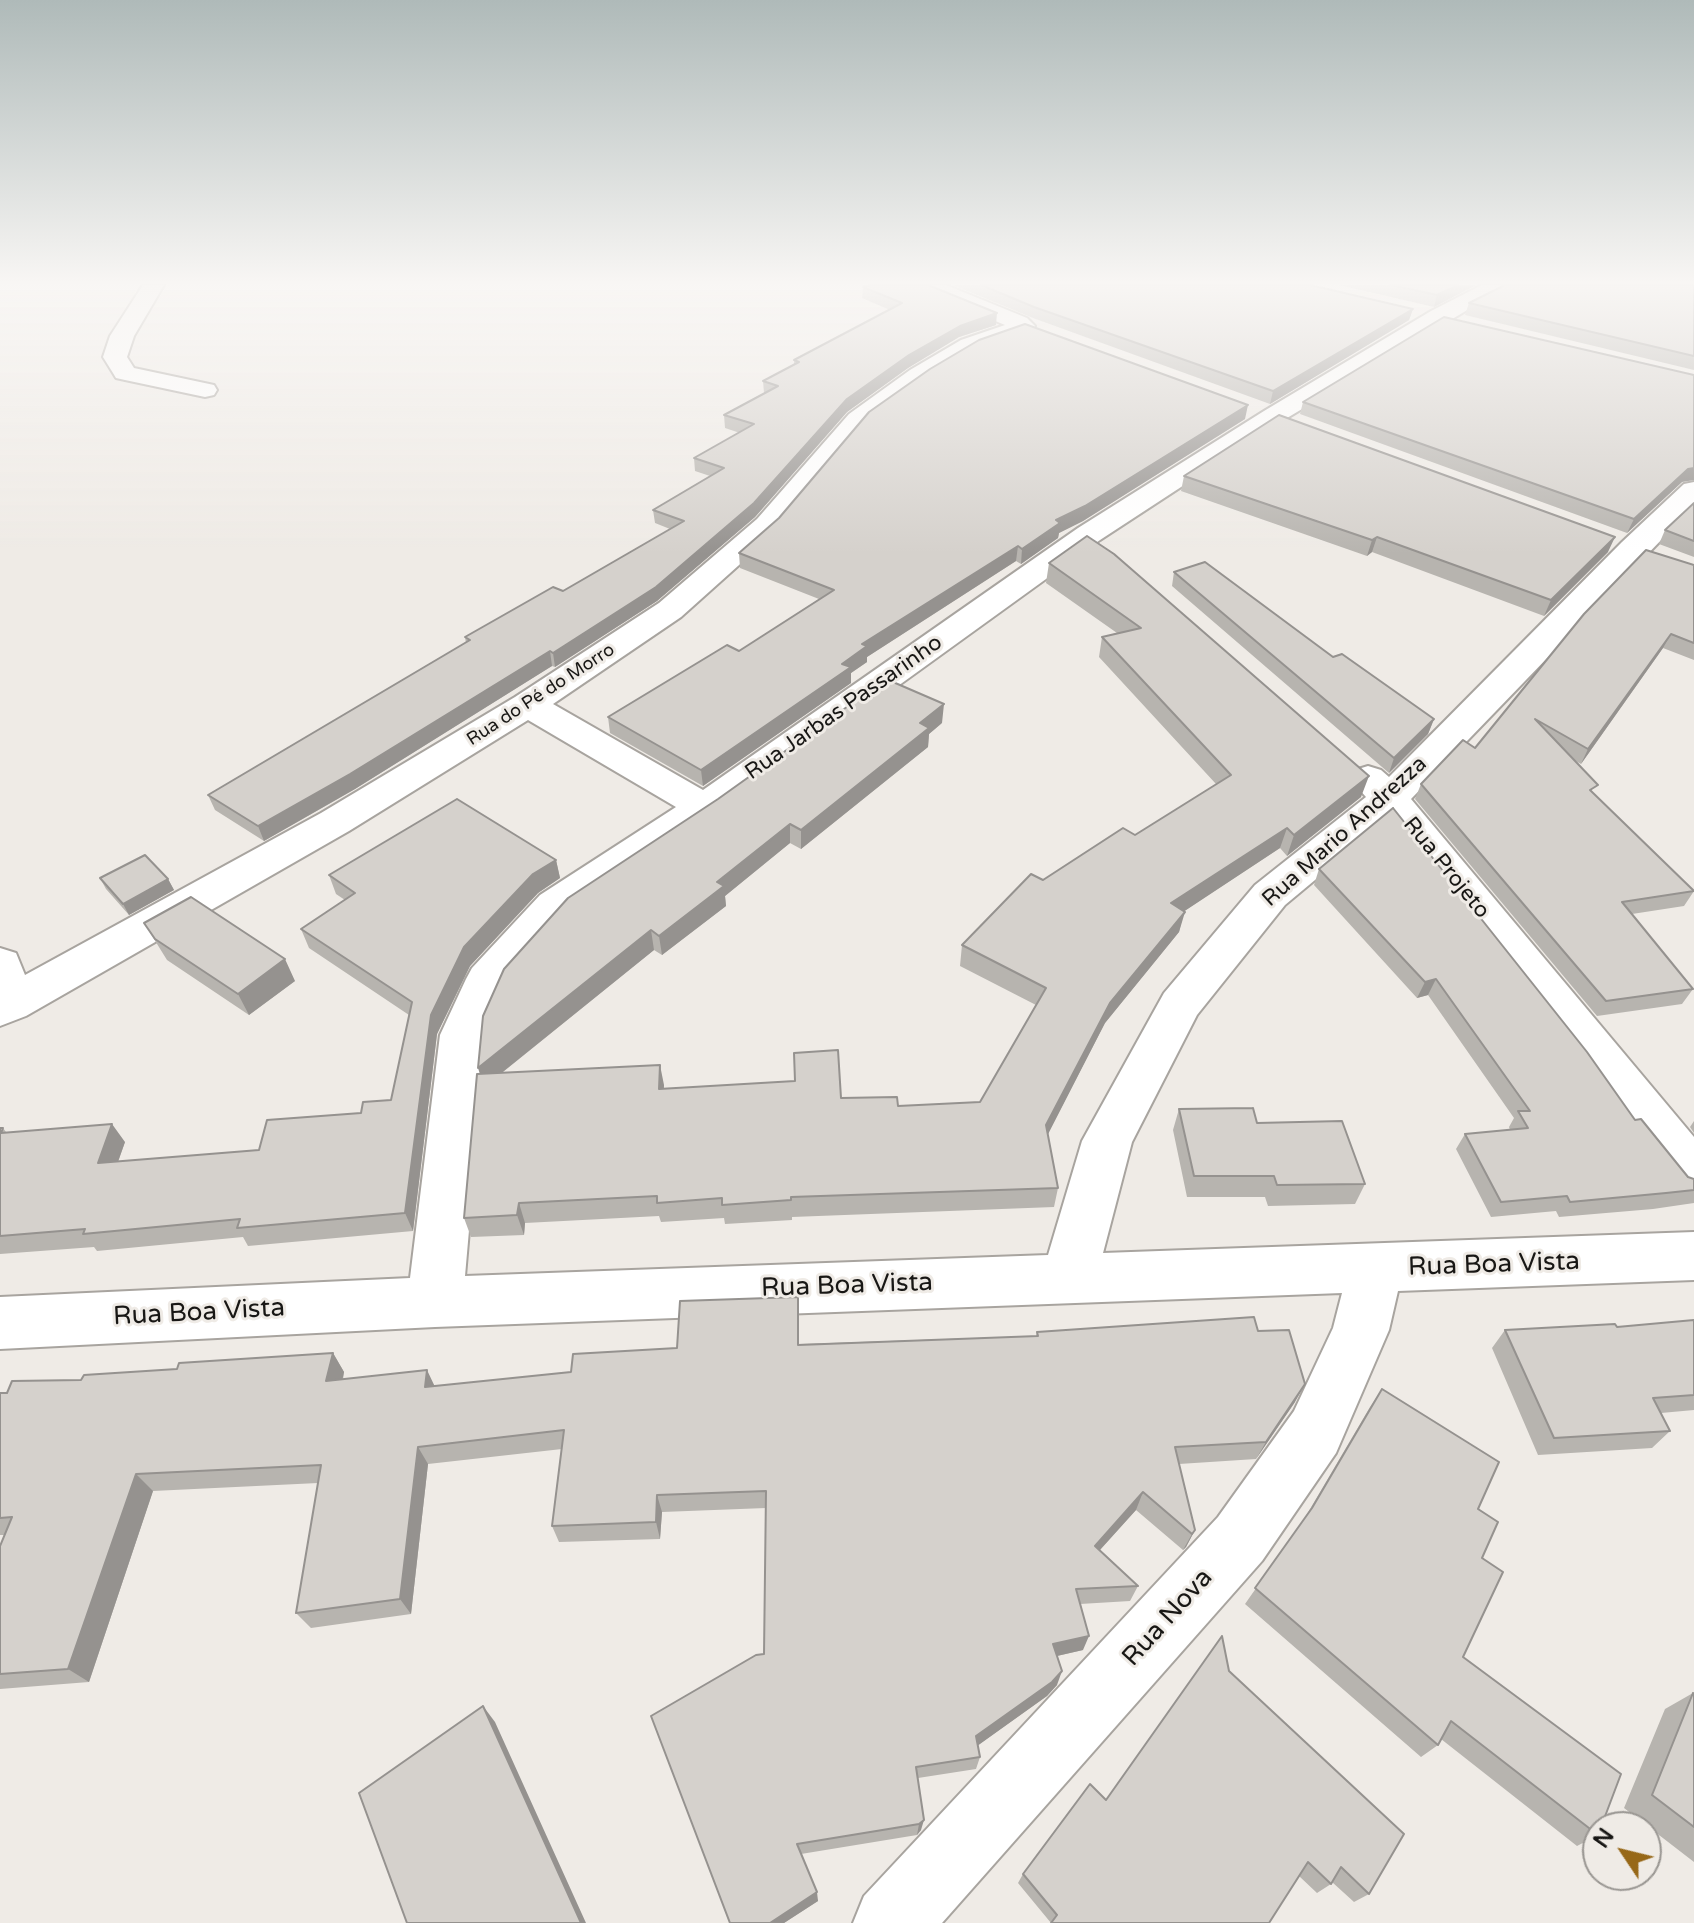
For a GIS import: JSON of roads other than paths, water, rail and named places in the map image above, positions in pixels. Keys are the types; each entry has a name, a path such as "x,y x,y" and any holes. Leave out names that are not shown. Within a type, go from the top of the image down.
{"street":[{"path":"133,375 205,390"},
{"name":"Rua do Pé do Morro","path":"3,992 335,822 528,705 670,610 767,525 858,419 919,375"},
{"name":"Rua Jarbas Passarinho","path":"435,1302 463,1035 488,979 555,905 1101,544 1273,416 1341,375"},
{"name":"Rua Mario Andrezza","path":"1069,1277 1107,1141 1180,1005 1270,895 1390,798 1631,547 1694,490"},
{"path":"528,705 704,807"},
{"name":"Rua Projeto","path":"1344,757 1390,798 1694,1174"},
{"name":"Rua Boa Vista","path":"0,1323 435,1302 1694,1256"},
{"name":"Rua Nova","path":"891,1923 1240,1539 1315,1432 1361,1330 1375,1270"}]}
